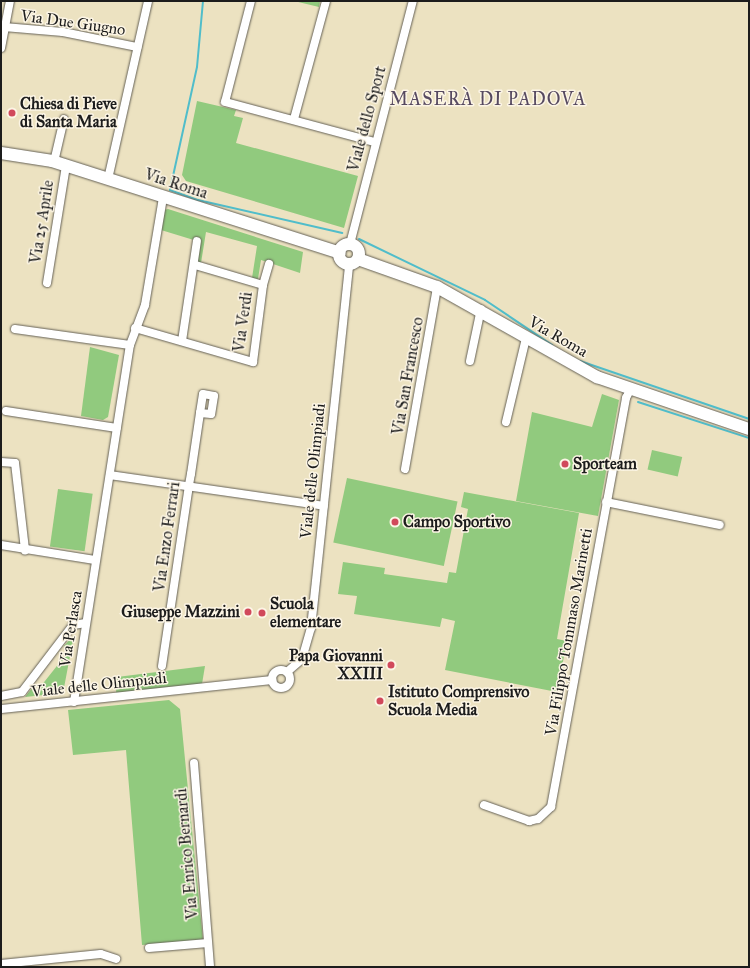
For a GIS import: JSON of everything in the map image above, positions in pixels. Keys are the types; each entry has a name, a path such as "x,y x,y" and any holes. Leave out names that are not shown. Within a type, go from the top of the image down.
{"main road":[{"name":"Via Roma","path":"1,153 60,164 340,253"},
{"path":"350,244 358,249 354,261 341,259 340,253 350,244"},
{"name":"Via Roma","path":"354,261 438,287 481,309 526,338 575,366 630,390 749,429"}],"street":[{"path":"1,48 10,1"},
{"path":"108,179 148,1"},
{"path":"251,1 225,102 294,119 374,142"},
{"path":"294,119 326,1"},
{"name":"Viale dello Sport","path":"350,244 374,142 413,1"},
{"name":"Via Due Giugno","path":"4,28 63,32 137,47"},
{"name":"Via 25 Aprile","path":"47,283 64,118"},
{"name":"Via Perlasca","path":"74,702 130,345 135,328 145,305 163,197"},
{"path":"182,341 195,265 197,241"},
{"name":"Viale delle Olimpiadi","path":"287,672 302,659 310,640 324,506 354,261"},
{"path":"263,285 269,264"},
{"name":"Via Verdi","path":"135,328 253,362 263,285 195,265"},
{"name":"Via San Francesco","path":"406,469 438,287"},
{"path":"470,361 481,309"},
{"path":"15,329 130,345"},
{"path":"506,422 526,338"},
{"name":"Via Filippo Tommaso Marinetti","path":"484,805 529,821 538,819 551,807 606,502 626,398 630,390"},
{"path":"6,411 117,428"},
{"name":"Via Enzo Ferrari","path":"162,666 200,413"},
{"path":"1,462 15,463 25,550"},
{"path":"110,475 189,485 324,506"},
{"path":"606,502 720,525"},
{"path":"1,545 96,560"},
{"path":"1,696 22,692 78,622 86,627"},
{"path":"277,671 287,672 290,680 285,687 276,687 272,680 277,671"},
{"name":"Viale delle Olimpiadi","path":"1,709 272,680"},
{"name":"Via Enrico Bernardi","path":"194,763 210,967"},
{"path":"149,948 208,943"},
{"path":"1,964 101,954 116,959"}],"green space":[{"path":"294,1 320,1 319,7"},
{"path":"197,101 236,110 234,116 243,118 236,143 358,176 344,228 186,181 182,175"},
{"path":"168,209 303,252 300,273 261,260 258,279 252,278 257,246 206,232 201,263 197,262 197,241 161,230 164,210"},
{"path":"90,347 119,355 108,417 103,420 81,416"},
{"name":"Sporteam","path":"602,394 619,400 598,516 516,501 532,412 592,427"},
{"path":"652,450 682,457 678,476 648,469"},
{"name":"Campo Sportivo","path":"347,478 458,501 444,566 333,543"},
{"path":"58,489 93,494 85,551 50,546"},
{"path":"464,492 579,513 557,639 567,641 557,692 445,670 455,621 442,618 440,627 354,614 357,596 338,594 343,562 385,568 384,574 447,583 449,572 456,573 468,509 461,507"},
{"path":"74,635 63,693 25,697 33,687 37,691 68,652 64,646"},
{"path":"205,666 202,684 116,693 117,677"},
{"path":"169,700 180,709 203,940 142,945 126,750 73,755 68,710"}],"waterway":[{"path":"203,1 197,67 170,190 198,200 342,233"},
{"path":"359,239 485,300 552,345"},
{"path":"580,361 749,419"},
{"path":"638,402 749,438"}],"place":[{"name":"Chiesa di Pieve di Santa Maria","path":"12,113"},
{"name":"Sporteam","path":"565,464"},
{"name":"Campo Sportivo","path":"395,522"},
{"name":"Giuseppe Mazzini","path":"248,612"},
{"name":"Scuola elementare","path":"262,613"},
{"name":"Papa Giovanni XXIII","path":"391,665"},
{"name":"Istituto Comprensivo Scuola Media","path":"380,701"}],"district":[{"name":"MASERÀ DI PADOVA","path":"488,99"}]}
